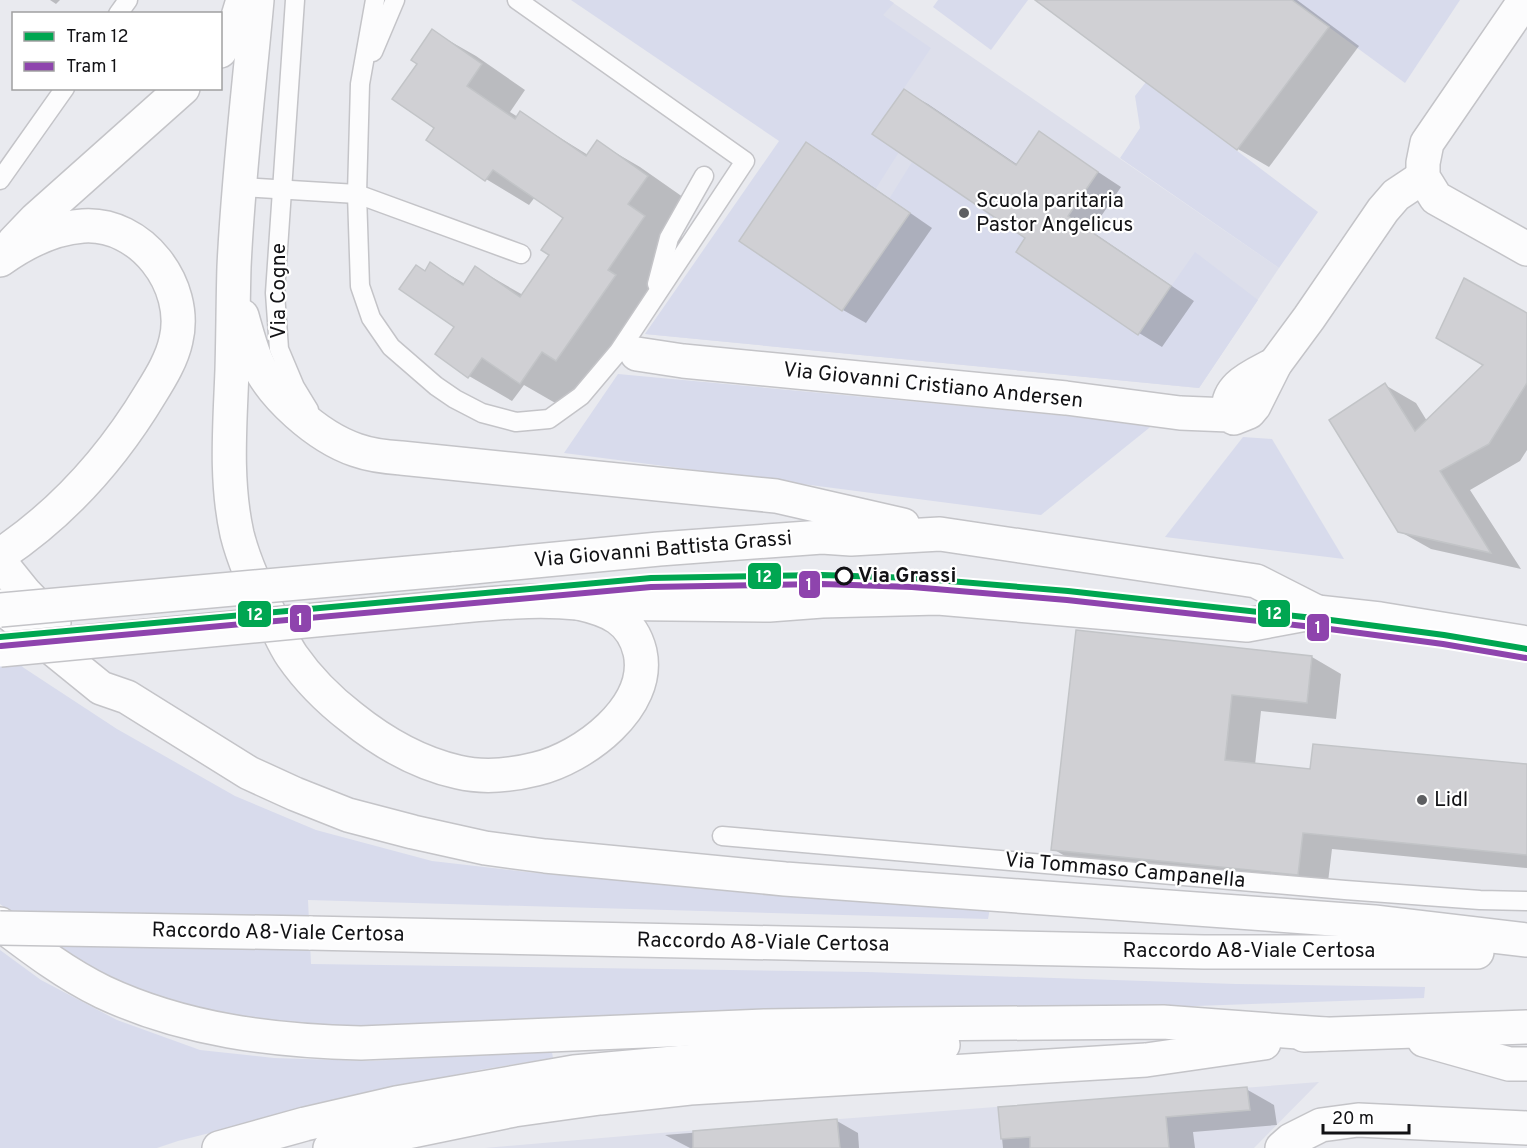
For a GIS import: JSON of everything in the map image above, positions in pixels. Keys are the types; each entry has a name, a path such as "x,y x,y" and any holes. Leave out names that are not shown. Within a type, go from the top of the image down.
{"main road":[{"path":"222,48 236,23 243,0"},
{"path":"256,0 234,265 229,475 237,534 245,561 259,594 290,653 306,675 350,717 410,756 460,773 513,774 540,769 567,757 589,743 615,723 630,705 642,676 642,661 632,632 611,612 578,603"},
{"path":"1525,0 1427,143 1423,162 1424,177 1436,198 1527,249"},
{"path":"0,258 36,219 181,90"},
{"name":"Via Giovanni Cristiano Andersen","path":"638,354 683,361 1065,398 1180,413 1229,415 1227,403 1232,393 1247,379 1275,364 1378,216 1396,195 1424,177"},
{"path":"0,258 38,238 83,226 100,226 114,230 129,238 154,258 164,271 177,306 178,322 171,357 141,410 107,458 40,527 0,555"},
{"path":"234,265 240,308 256,360 265,376 277,393 314,427 354,450 376,456 776,496 940,534"},
{"name":"Via Giovanni Battista Grassi","path":"0,608 670,548 822,537 940,534 1256,581 1317,612"},
{"path":"0,562 25,593 127,697"},
{"name":"Via Giovanni Battista Grassi","path":"0,650 519,601 551,600 578,603 769,605 822,601 938,598 1247,626 1317,612 1380,619 1527,642"},
{"path":"0,608 101,688 127,697 249,773 348,815 485,848 785,879 1374,922 1527,940"},
{"path":"0,926 102,992 174,1019 217,1029 298,1041 361,1043 765,1026 1140,1022 1325,1034"},
{"name":"Raccordo A8-Viale Certosa","path":"0,926 1204,952 1527,952"},
{"path":"219,1148 305,1124 396,1103 574,1072 763,1055 916,1046 1527,1027"},
{"path":"1393,1031 1509,1064 1527,1064"},
{"path":"330,1148 514,1110 600,1098 690,1088 1146,1060 1325,1034"},
{"path":"1282,1148 1291,1140 1321,1125 1358,1120 1527,1128"}],"lane":[{"name":"Via Cogne","path":"295,0 275,293 279,349 305,405 319,423 341,443"},
{"path":"375,0 360,84 357,194 360,286 371,318 391,347 400,355 454,399 482,413 516,422 549,418 581,396 619,351 745,161 517,0"},
{"path":"360,84 395,0"},
{"path":"0,180 64,90"},
{"path":"653,298 669,238 704,176"},
{"path":"241,187 357,194 521,254"},
{"name":"Via Tommaso Campanella","path":"722,836 1345,890 1480,900 1527,901"}],"shaded area":[{"path":"571,0 889,0 894,3 883,15 931,48 873,134 899,152 875,190 740,240 842,311 889,199 912,162 1025,238 1016,252 1138,334 1195,252 1258,300 1199,388 645,334 779,141"},
{"name":"Scuola paritaria Pastor Angelicus","path":"889,0 1279,268 1199,388 645,334"},
{"path":"938,0 1028,0 991,50 933,7"},
{"path":"1292,0 1460,0 1405,83"},
{"path":"1146,82 1318,212 1279,268 1120,158 1140,128 1135,96"},
{"path":"618,374 1154,424 1041,515 564,453"},
{"path":"1243,437 1272,439 1344,559 1165,537"},
{"path":"0,646 24,668 117,729 235,796 316,830 432,861 536,873 990,908 988,919 308,900 311,964 867,972 1236,984 1425,987 1424,998 999,1013 748,1009 381,1031 230,1021 146,996 79,965 0,904"},
{"path":"0,950 41,980 117,1020 200,1050 274,1058 368,1061 552,1052 553,1058 371,1092 157,1148 0,1148"},
{"path":"1319,1082 1254,1148 485,1148 660,1133"}],"building":[{"path":"1035,0 1292,0 1329,27 1237,150"},
{"path":"432,29 482,64 467,86 515,119 520,111 586,156 597,140 648,176 628,204 645,216 608,270 616,275 556,361 542,352 520,384 482,358 468,378 435,354 454,327 399,289 416,265 425,271 430,262 463,285 475,266 520,297 549,255 541,250 563,218 493,170 485,181 426,140 434,128 392,99 417,64 411,60"},
{"path":"904,89 1016,165 1039,131 1098,172 1068,216 1171,286 1138,335 1016,252 1025,238 872,134"},
{"path":"806,142 910,213 842,311 739,241"},
{"path":"1464,278 1527,313 1527,383 1489,444 1440,471 1491,553 1398,532 1329,420 1385,383 1415,431 1483,365 1436,338"},
{"path":"1076,630 1312,656 1307,703 1232,695 1225,760 1310,769 1313,744 1527,764 1527,855 1303,833 1298,875 1051,850"},
{"path":"1247,1087 1250,1110 1166,1117 1169,1148 1030,1148 1030,1137 1001,1139 998,1107"},
{"path":"837,1119 840,1148 693,1148 693,1131"}],"tram line":[{"name":"12","path":"0,637 651,578 822,575 913,578 1068,591 1323,619 1527,649"},
{"name":"1","path":"1,646 651,587 822,584 912,587 1067,600 1322,628 1526,658"}],"place":[{"name":"Scuola paritaria Pastor Angelicus","path":"964,213"},
{"name":"Via Grassi","path":"844,576"},
{"name":"Lidl","path":"1422,800"}]}
